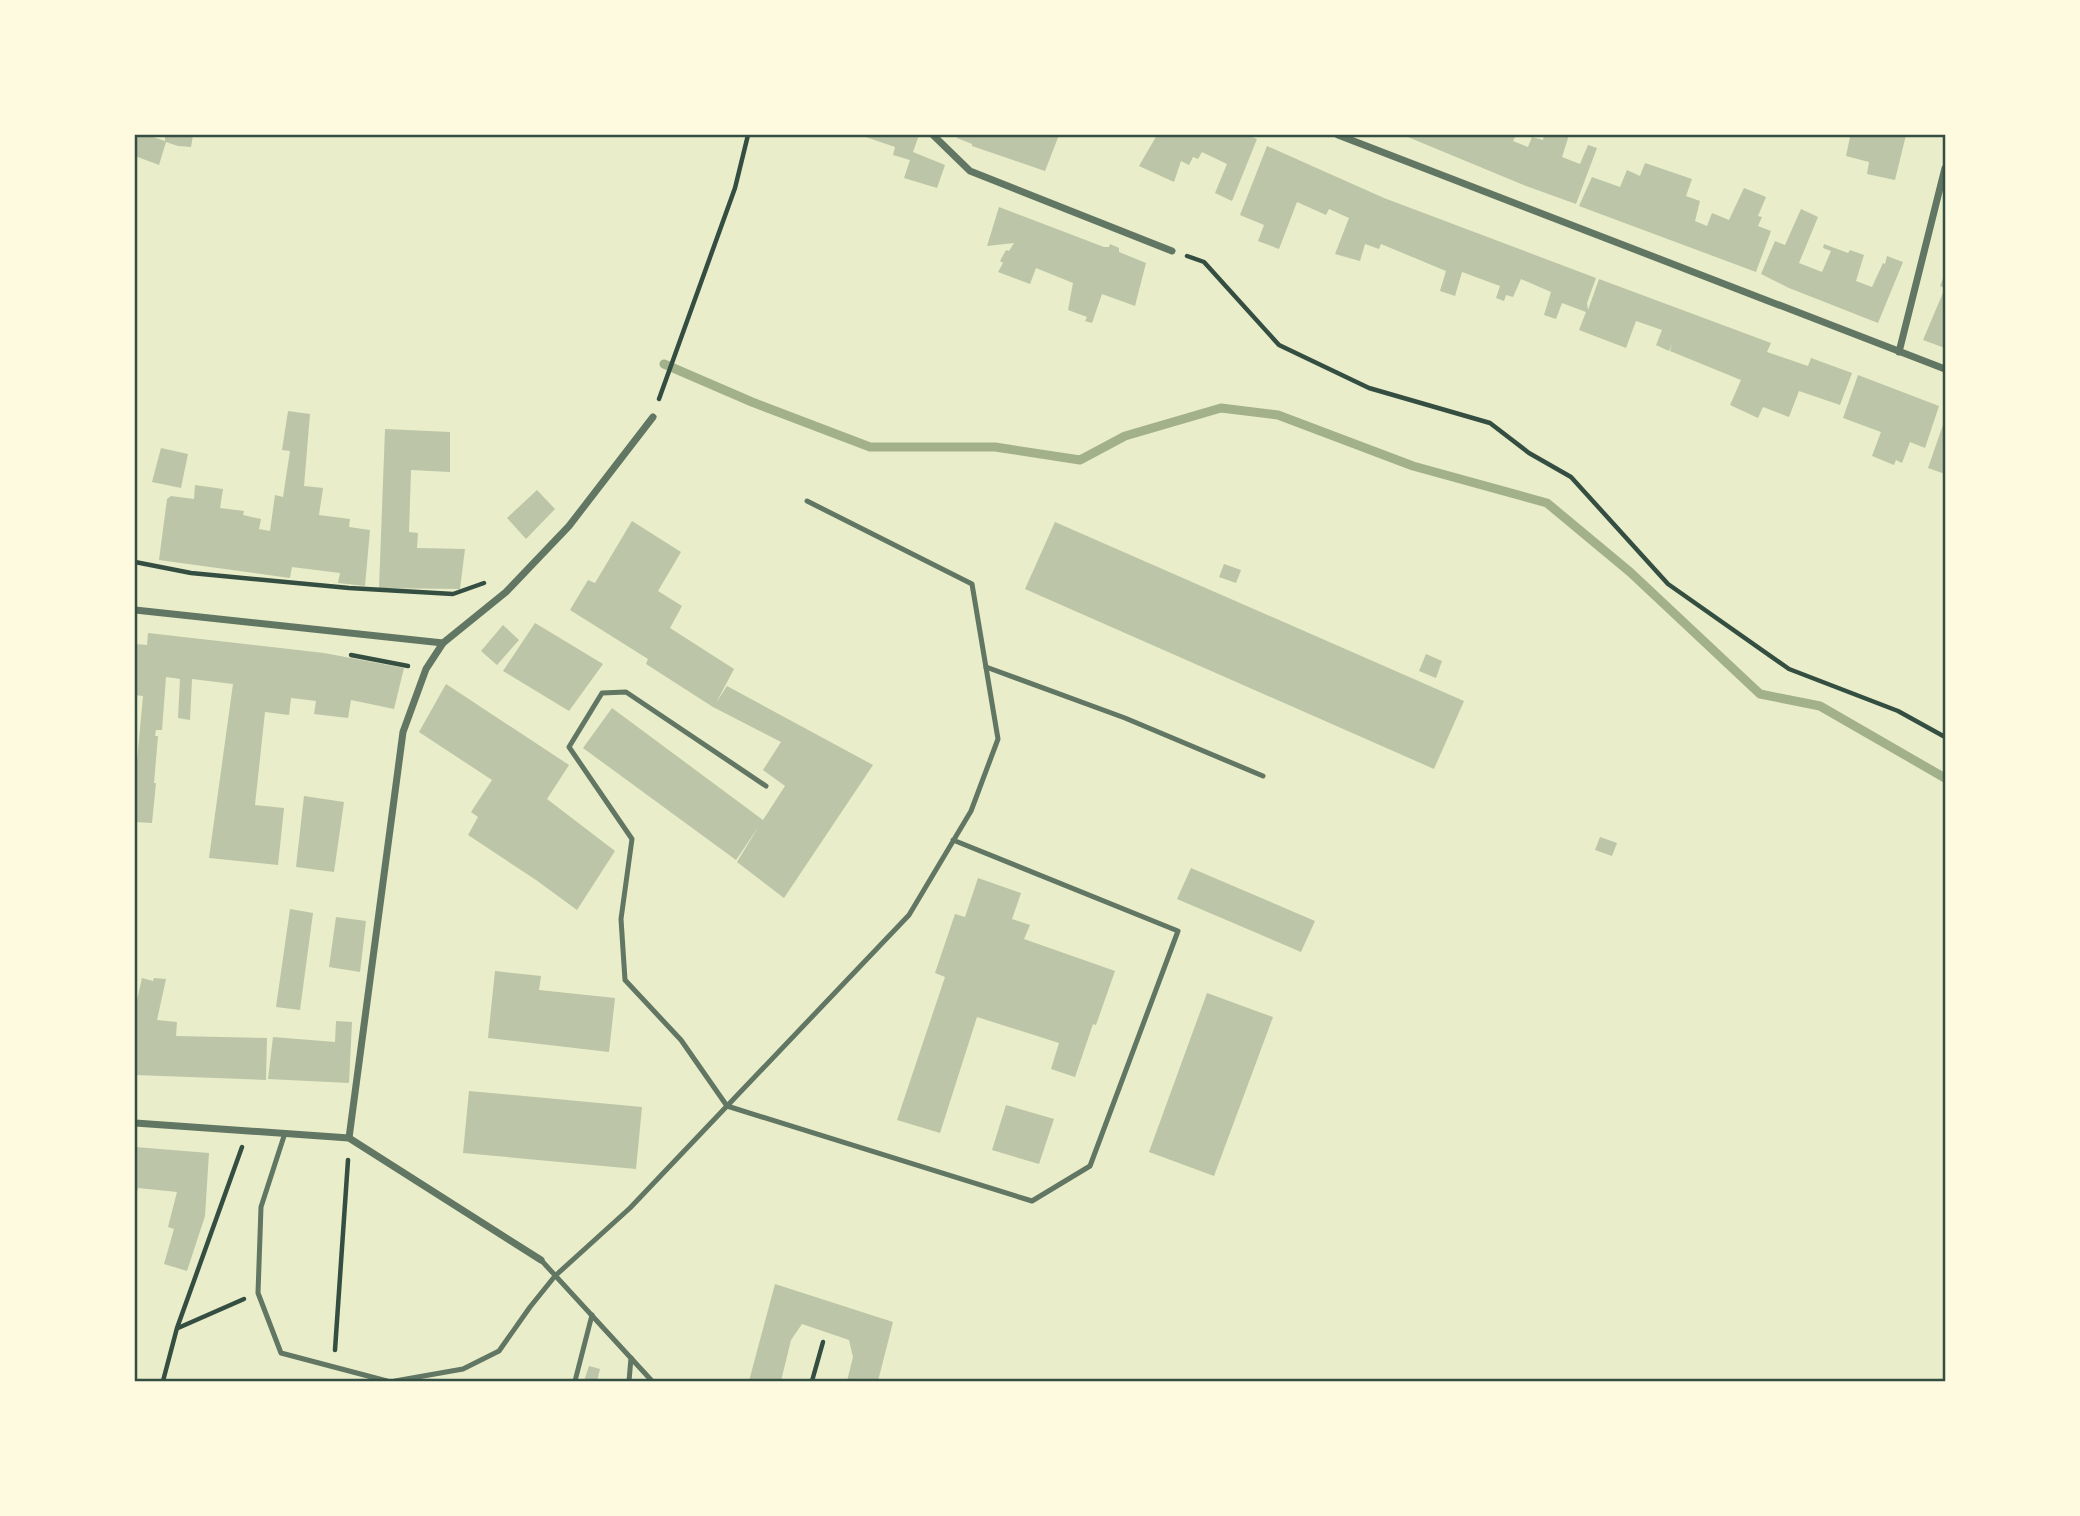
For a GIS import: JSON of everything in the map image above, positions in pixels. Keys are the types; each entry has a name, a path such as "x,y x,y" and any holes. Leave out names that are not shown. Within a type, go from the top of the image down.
{"street":[{"path":"933,135 970,172 1172,251"},
{"path":"1338,135 1945,369"},
{"path":"1899,352 1945,168"},
{"path":"349,1138 402,732 426,669 443,643 506,592 569,526 653,416"},
{"path":"135,610 443,643"},
{"path":"135,1123 349,1138 541,1260"}],"lane":[{"path":"395,1381 463,1368 499,1351 555,1276 630,1208 909,915 971,811 998,739 972,584 807,501"},
{"path":"986,667 1125,718 1263,776"},
{"path":"766,786 626,692 602,693 569,747 632,839 621,919 625,980 681,1040 727,1106 1032,1201 1090,1166 1178,931 953,841"},
{"path":"285,1133 261,1207 258,1293 281,1353 387,1381"},
{"path":"541,1260 652,1381"},
{"path":"575,1381 592,1315"},
{"path":"629,1381 631,1358"}],"path":[{"path":"653,416 735,188 748,135"},
{"path":"1172,251 1204,262 1279,345 1370,388 1490,423 1529,453 1571,477 1668,584 1789,669 1898,711 1945,737"},
{"path":"135,562 191,573 349,588 453,594 487,582"},
{"path":"163,1381 177,1328 247,1131"},
{"path":"334,1367 349,1138"},
{"path":"177,1328 258,1293"},
{"path":"812,1381 822,1342"}],"building":[{"path":"138,135 165,141 165,135 193,135 191,147 166,142 159,165 135,156"},
{"path":"860,135 919,135 913,152 945,165 937,188 904,178 910,160 893,155 895,147"},
{"path":"958,135 1059,135 1045,171 972,146 957,138"},
{"path":"1157,135 1247,135 1257,139 1232,201 1215,193 1227,164 1202,152 1198,159 1193,157 1189,165 1181,161 1174,182 1139,166"},
{"path":"1403,135 1516,135 1513,141 1528,147 1532,137 1543,140 1544,135 1569,135 1562,157 1580,164 1588,145 1597,148 1576,204"},
{"path":"1845,135 1906,135 1895,180 1867,174 1869,162 1846,156 1850,137"},
{"path":"1267,146 1384,198 1596,278 1587,303 1588,310 1599,279 1771,343 1767,352 1808,366 1811,358 1852,373 1840,405 1799,391 1789,417 1763,407 1758,418 1730,405 1741,380 1670,351 1672,344 1669,351 1656,345 1662,330 1636,321 1626,348 1579,330 1586,312 1562,303 1556,319 1544,315 1551,292 1521,279 1513,297 1506,295 1504,301 1496,298 1500,286 1462,272 1455,296 1440,291 1446,271 1381,244 1379,249 1365,244 1360,261 1335,254 1349,218 1329,209 1326,215 1297,202 1279,249 1258,241 1264,225 1240,215"},
{"path":"1645,163 1692,179 1686,196 1700,201 1695,221 1707,226 1712,213 1729,220 1744,188 1766,197 1758,216 1762,217 1758,226 1771,231 1756,272 1579,206 1592,177 1620,187 1627,170 1640,176"},
{"path":"999,207 1104,247 1109,247 1110,244 1119,248 1119,252 1146,263 1135,306 1102,294 1092,323 1085,321 1087,317 1068,310 1073,283 1036,268 1030,284 998,272 1006,250 1009,251 1014,243 987,246"},
{"path":"1801,209 1818,217 1799,263 1822,272 1831,251 1823,248 1824,244 1848,253 1850,250 1864,255 1856,281 1872,287 1887,256 1903,262 1878,323 1761,274 1775,241 1785,245"},
{"path":"1945,273 1945,288 1940,286"},
{"path":"1945,288 1945,348 1923,340"},
{"path":"1858,375 1939,406 1925,448 1910,442 1902,463 1896,460 1894,465 1872,456 1881,432 1843,418"},
{"path":"288,411 310,414 304,486 323,488 319,515 350,519 349,527 370,530 365,586 338,583 340,573 292,567 290,578 159,560 167,499 171,496 194,499 195,485 223,489 220,508 244,511 243,515 261,519 259,529 270,531 275,495 283,497 290,451 282,450"},
{"path":"1945,419 1945,474 1928,468"},
{"path":"385,429 450,432 450,472 411,470 409,532 418,533 417,548 465,549 460,589 379,588"},
{"path":"161,448 188,454 181,488 152,482"},
{"path":"537,490 555,509 526,539 507,518"},
{"path":"632,521 681,552 658,591 682,606 670,628 734,669 716,703 727,686 873,765 784,898 737,862 759,826 736,860 583,748 612,708 763,820 785,786 763,770 781,742 713,707 646,664 648,659 570,610 588,580 595,583"},
{"path":"1055,522 1464,701 1434,769 1025,589"},
{"path":"1224,564 1241,570 1236,583 1219,577"},
{"path":"535,623 603,664 569,711 503,671"},
{"path":"503,625 519,640 497,665 481,651"},
{"path":"148,633 324,653 404,668 394,709 351,700 348,718 314,714 316,701 291,698 289,715 265,712 255,805 284,808 278,865 209,858 233,684 192,679 190,720 178,718 180,679 166,677 162,730 156,730 155,736 158,736 152,823 135,822 135,783 143,696 135,695 135,644 147,645"},
{"path":"1426,654 1442,661 1436,678 1419,671"},
{"path":"446,684 569,765 547,799 615,851 577,910 468,835 478,817 471,812 492,780 419,732"},
{"path":"304,796 344,802 334,872 296,867"},
{"path":"1600,837 1617,843 1612,856 1595,850"},
{"path":"1191,868 1315,921 1301,952 1177,899"},
{"path":"978,878 1021,893 1012,919 1030,925 1024,939 1115,971 1075,1077 1051,1069 1059,1043 977,1017 940,1133 897,1120 945,977 935,973 955,914 965,917"},
{"path":"290,909 313,913 300,1010 276,1007"},
{"path":"336,917 366,921 360,972 329,967"},
{"path":"495,971 541,976 539,990 615,998 609,1052 488,1038"},
{"path":"142,978 153,981 154,978 166,979 157,1020 177,1022 176,1036 267,1038 266,1080 135,1075 135,1009"},
{"path":"1207,993 1273,1017 1214,1176 1149,1152"},
{"path":"336,1021 352,1022 349,1083 268,1079 273,1037 335,1042"},
{"path":"469,1091 642,1107 636,1169 463,1153"},
{"path":"1006,1105 1054,1119 1039,1164 992,1150"},
{"path":"135,1147 209,1153 205,1216 187,1271 164,1264 174,1229 168,1227 177,1192 138,1188 135,1200"},
{"path":"775,1284 893,1322 878,1381 847,1381 853,1357 849,1340 802,1324 791,1340 781,1381 749,1381"},
{"path":"589,1366 600,1369 597,1381 584,1381"}],"waterway":[{"path":"664,364 752,402 870,447 995,447 1080,460 1125,436 1221,408 1278,415 1413,466 1547,503 1630,572 1760,694 1820,706 1945,778"}]}
